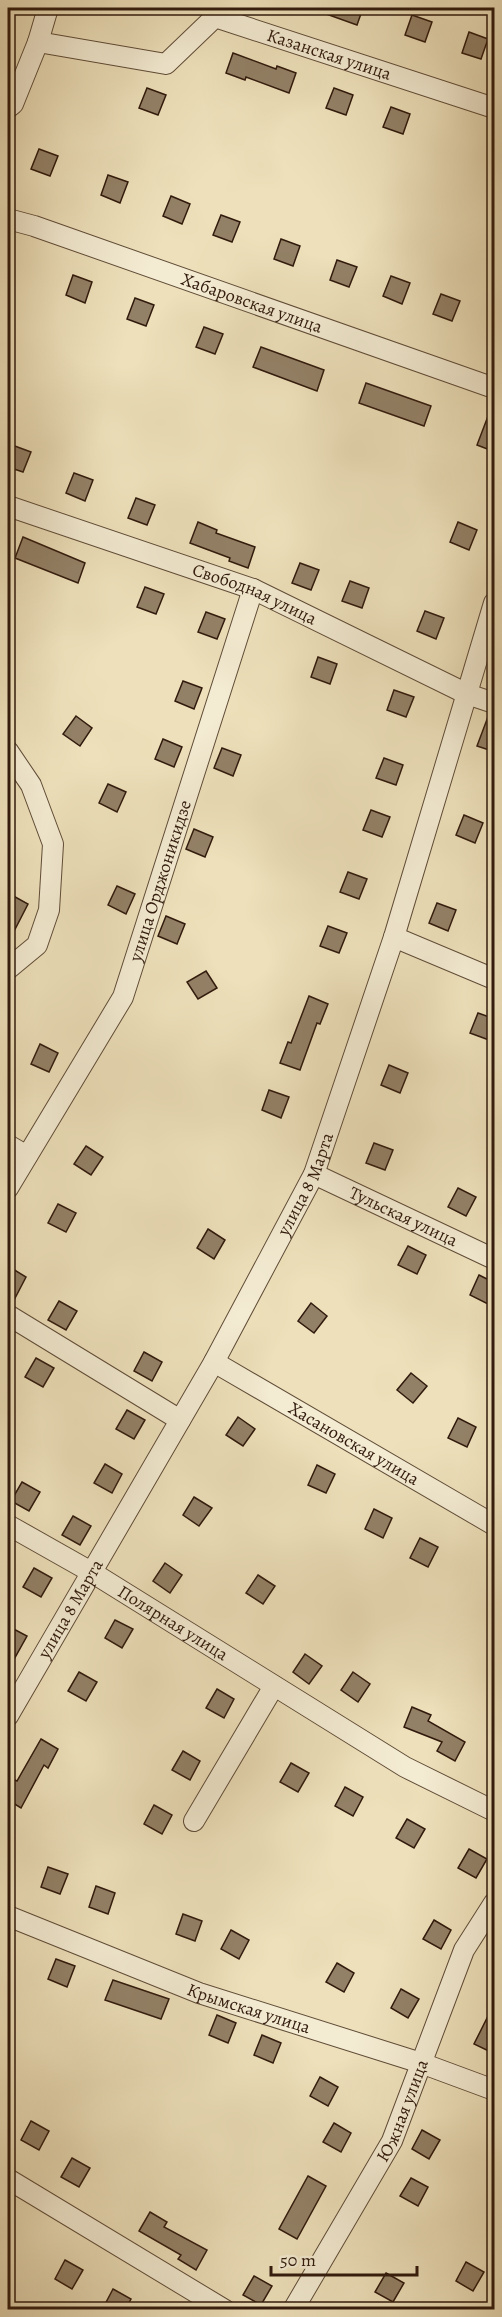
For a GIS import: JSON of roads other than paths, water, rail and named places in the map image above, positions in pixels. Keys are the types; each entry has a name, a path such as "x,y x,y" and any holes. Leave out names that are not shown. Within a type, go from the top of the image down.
{"street":[{"path":"8,108 13,104 38,42 48,8"},
{"name":"Казанская улица","path":"38,42 166,64 215,17 495,108"},
{"name":"Хабаровская улица","path":"8,219 34,226 495,388"},
{"name":"Свободная улица","path":"8,506 253,589 467,694 495,703"},
{"name":"улица Орджоникидзе","path":"8,1188 123,997 253,589"},
{"name":"улица 8 Марта","path":"8,1716 214,1362 314,1174 394,937 495,603"},
{"path":"8,751 31,785 53,844 49,910 37,945 8,969"},
{"path":"394,937 495,979"},
{"path":"8,1145 27,1156"},
{"name":"Тульская улица","path":"314,1174 495,1259"},
{"path":"8,1314 180,1420"},
{"name":"Хасановская улица","path":"214,1362 495,1525"},
{"name":"Полярная улица","path":"8,1526 93,1573 405,1767 495,1810"},
{"path":"195,1821 274,1686"},
{"name":"Южная улица","path":"293,2310 392,2140 464,1950 495,1903"},
{"name":"Крымская улица","path":"8,1916 199,1993 421,2063 495,2090"},
{"path":"8,2179 225,2310"}]}
